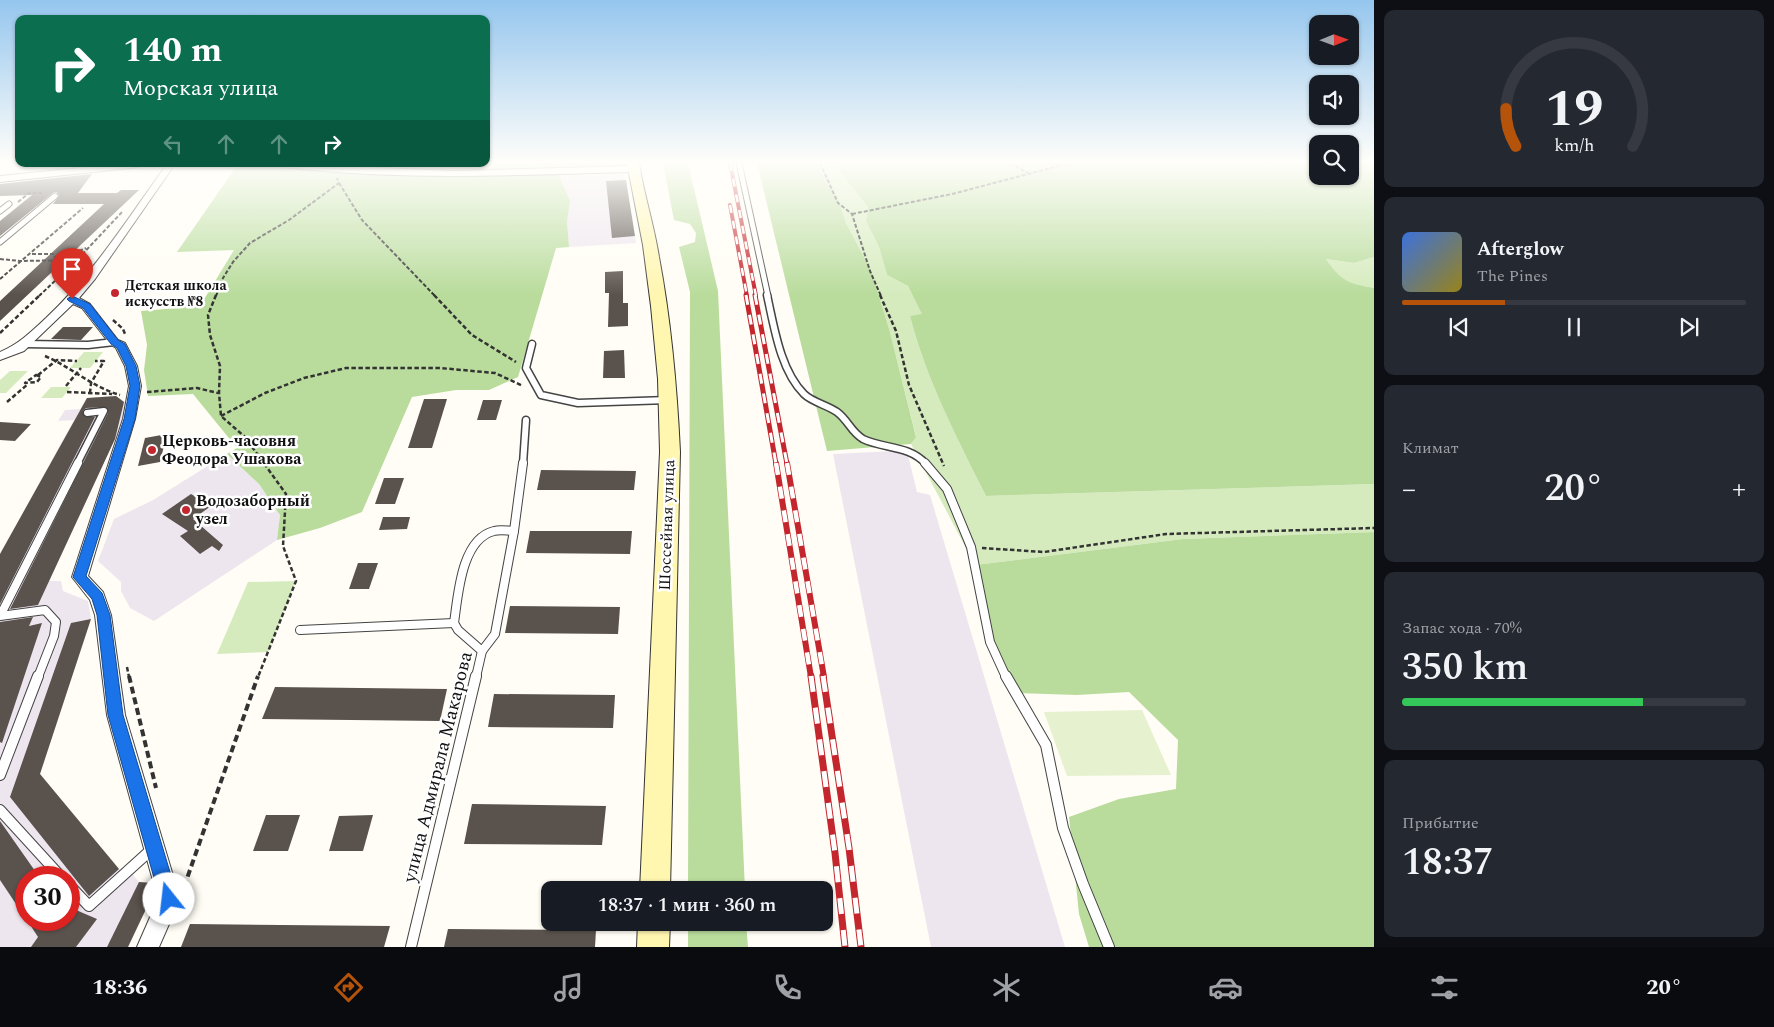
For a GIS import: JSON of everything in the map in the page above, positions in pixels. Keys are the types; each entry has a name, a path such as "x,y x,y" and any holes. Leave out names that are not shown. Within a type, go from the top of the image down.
{"main road":[{"name":"Шоссейная улица","path":"642,207 661,312 670,452 655,881"},
{"path":"653,947 654,931"}],"street":[{"path":"0,356 23,346 72,299 95,271 141,207"},
{"path":"72,299 86,306 120,340 131,366 135,386 129,419 80,577 97,597 103,615 116,715 169,899 148,947"}],"lane":[{"path":"0,242 42,207"},
{"path":"749,207 778,344 794,381 805,395 838,412 848,421 853,431 864,439 906,450 923,461 947,489 971,547 990,642 1002,670 1046,745 1063,828 1083,884 1109,947"},
{"path":"23,346 88,345 120,340"},
{"path":"532,344 526,368 541,395 578,403 668,400"},
{"path":"0,616 104,411 87,413"},
{"name":"улица Адмирала Макарова","path":"411,947 482,651 495,634 514,531 522,473 526,420"},
{"path":"482,651 458,630 454,623 466,560 477,542 493,531 514,531"},
{"path":"0,616 45,610 56,622 54,636 0,775"},
{"path":"300,630 454,623"},
{"path":"0,810 51,866"},
{"path":"80,897 89,906 154,848"}],"path":[{"path":"0,333 77,260 127,207"},
{"path":"179,885 182,894 258,675 296,581 284,546 286,494 245,438 221,416 219,393 220,366 210,335 208,315 223,278 233,262 250,243 289,220 306,207"},
{"path":"354,207 362,220 472,335 526,368"},
{"path":"843,207 852,214 870,271 896,332 909,385 948,476 947,489"},
{"path":"852,214 886,207"},
{"path":"0,279 83,208"},
{"path":"57,261 88,247"},
{"path":"31,254 54,254 57,261"},
{"path":"0,258 20,261 77,260 82,261 95,271"},
{"path":"110,317 123,329 120,340"},
{"path":"23,346 57,360 77,374 113,394"},
{"path":"28,384 25,383 26,380 38,375 57,360 76,360"},
{"path":"90,393 91,382 104,361 95,361"},
{"path":"66,386 81,368"},
{"path":"221,416 273,390 304,378 346,368 440,368 495,373 541,395"},
{"path":"7,402 28,384 40,380 42,378 38,375"},
{"path":"67,392 113,394 134,398 142,398 143,392 173,389 198,388 219,393"},
{"path":"971,547 1044,552 1166,534 1374,528"},
{"path":"127,665 156,789"}],"shaded area":[{"path":"569,207 630,207 636,243 569,247 567,222"},
{"path":"116,396 128,404 120,428 49,581 61,581 63,591 88,601 91,619 40,774 121,871 129,870 139,882 159,883 128,947 0,947 0,554 74,420 58,421 65,410 80,409 87,398"},
{"path":"895,451 908,455 917,492 930,495 1065,947 931,947 833,454"},
{"path":"227,454 259,484 280,515 277,540 154,621 130,608 121,591 121,582 98,561 114,519 153,500"}],"green space":[{"path":"208,207 569,207 567,222 569,247 556,248 518,377 489,390 456,390 412,397 362,512 320,528 277,540 280,515 259,484 227,454 237,448 193,394 148,396 144,370 147,345 141,311 177,308 203,301 234,250 177,252"},
{"path":"672,207 698,207 718,291 745,881 688,881 690,292 679,247 695,242 696,233 690,224 674,220"},
{"path":"768,207 841,207 846,223 871,270 890,332 916,437 911,444 827,451"},
{"path":"841,207 868,207 866,221 879,247 887,275 908,286 923,315 910,316 925,363 943,408 986,496 1374,484 1374,532 1183,539 975,565 911,444 916,436 890,332 871,270 846,223"},
{"path":"868,207 1374,207 1374,257 1354,263 1326,259 1341,277 1351,282 1374,288 1374,484 986,496 943,408 925,363 910,316 922,314 908,286 887,275 879,247 866,221"},
{"path":"1374,257 1374,288 1341,277 1326,259 1354,263"},
{"path":"84,352 103,352 90,368 70,368"},
{"path":"10,371 28,371 6,393 0,393 0,380"},
{"path":"51,387 71,387 62,398 41,398"},
{"path":"1374,532 1374,947 1089,947 1079,914 1069,817 1119,799 1176,789 1178,740 1129,692 1077,695 1015,693 986,627 975,565 1183,539"},
{"path":"296,581 268,652 217,654 248,582"},
{"path":"1142,710 1171,775 1067,776 1044,712"},
{"path":"688,931 747,931 748,947 688,947"}],"building":[{"path":"17,207 35,207 0,236 0,221"},
{"path":"101,207 121,207 0,321 0,301"},
{"path":"609,207 630,207 635,236 612,238"},
{"path":"623,271 623,303 628,303 628,326 608,327 609,293 605,293 605,272"},
{"path":"63,327 93,327 81,340 51,339"},
{"path":"624,350 625,378 603,378 604,351"},
{"path":"116,396 124,402 115,439 38,605 10,609 108,413 106,407 86,408 83,411 85,417 95,417 0,604 0,554 87,398"},
{"path":"424,399 447,399 432,448 408,448"},
{"path":"483,400 502,400 496,420 477,420"},
{"path":"0,422 31,424 15,441 0,440"},
{"name":"Церковь-часовня Феодора Ушакова","path":"167,434 160,462 138,466 145,438"},
{"path":"541,470 636,471 634,490 537,490"},
{"path":"384,478 404,478 395,504 375,504"},
{"path":"191,494 211,506 193,519 223,545 219,551 212,546 200,554 180,536 188,531 162,514"},
{"path":"383,517 410,517 407,529 379,530"},
{"path":"530,531 632,531 630,554 526,553"},
{"path":"358,563 378,563 369,589 349,589"},
{"path":"510,606 620,607 618,634 505,633"},
{"path":"33,617 29,626 42,623 2,743 0,742 0,622"},
{"path":"91,619 40,774 119,869 89,896 80,885 80,866 65,866 10,797 71,623"},
{"path":"275,687 447,689 440,721 262,719"},
{"path":"494,694 615,695 613,728 488,727"},
{"path":"472,804 606,806 602,845 464,844"},
{"path":"266,815 300,815 288,851 253,851"},
{"path":"373,815 363,851 329,851 339,816"},
{"path":"0,821 32,866 15,866 15,902 0,880"},
{"path":"139,882 152,883 154,892 128,947 107,947"},
{"path":"80,912 97,919 76,947 31,947 38,937 34,931 80,931"},
{"path":"190,924 390,926 384,947 181,947"},
{"path":"448,929 596,931 595,947 444,947"}],"railway":[{"path":"730,207 747,296"},
{"path":"739,207 756,296"},
{"path":"746,295 776,464"},
{"path":"755,295 787,464"},
{"path":"776,463 811,677"},
{"path":"787,463 824,677"},
{"path":"811,676 835,853 845,947"},
{"path":"823,676 849,848 861,947"}],"place":[{"name":"Детская школа искусств №8","path":"115,293"},
{"name":"Церковь-часовня Феодора Ушакова","path":"152,450"},
{"name":"Водозаборный узел","path":"186,510"}],"route":[{"path":"72,299 86,306 114,342 121,346 131,366 135,386 129,419 80,577 97,597 103,615 116,715 169,899"}]}
